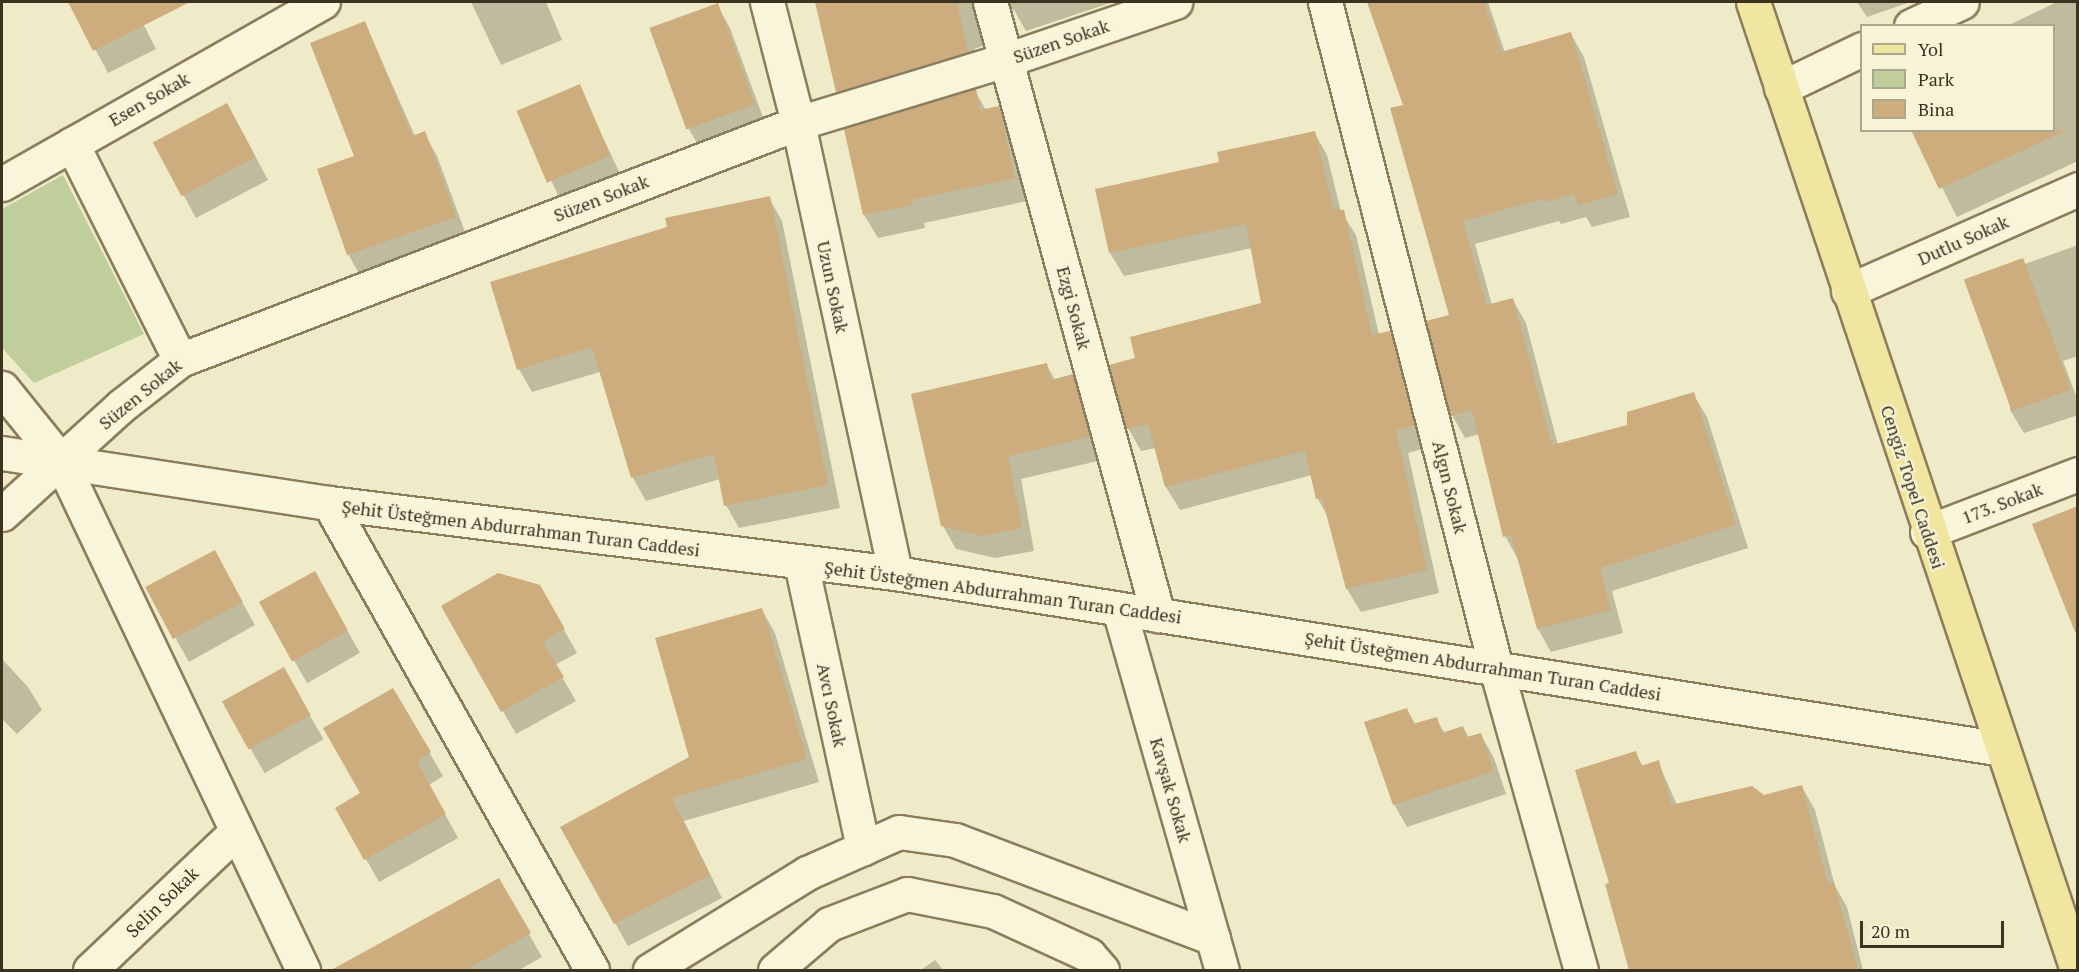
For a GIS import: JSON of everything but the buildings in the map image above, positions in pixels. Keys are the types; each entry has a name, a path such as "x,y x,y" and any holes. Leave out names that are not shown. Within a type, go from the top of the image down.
{"main road":[{"name":"Cengiz Topel Caddesi","path":"1753,2 1927,532 2076,970"}],"street":[{"name":"Uzun Sokak","path":"767,2 798,123 895,573"},
{"name":"Ezgi Sokak","path":"990,2 1158,615"},
{"name":"Süzen Sokak","path":"2,514 121,406 180,360 798,123 1006,60 1175,2"},
{"name":"Algın Sokak","path":"1325,2 1496,668 1581,970"},
{"path":"1915,24 1962,2"},
{"name":"Esen Sokak","path":"2,184 302,6"},
{"path":"1781,88 1860,50"},
{"path":"72,144 180,360"},
{"name":"Dutlu Sokak","path":"1848,291 2078,189"},
{"path":"2,388 61,461 235,833 303,970"},
{"name":"Şehit Üsteğmen Abdurrahman Turan Caddesi","path":"2,453 329,503 895,573 2002,749"},
{"name":"173. Sokak","path":"1927,532 2078,474"},
{"path":"329,503 592,970"},
{"name":"Avcı Sokak","path":"801,563 863,848"},
{"name":"Kavşak Sokak","path":"1119,609 1222,970"},
{"path":"650,970 807,873 899,832 955,840 1213,938"},
{"name":"Selin Sokak","path":"90,970 235,833"},
{"path":"775,970 829,924 907,894 993,911 1089,955 1102,970"}],"green space":[{"path":"63,175 144,334 34,383 2,348 2,209"}]}
